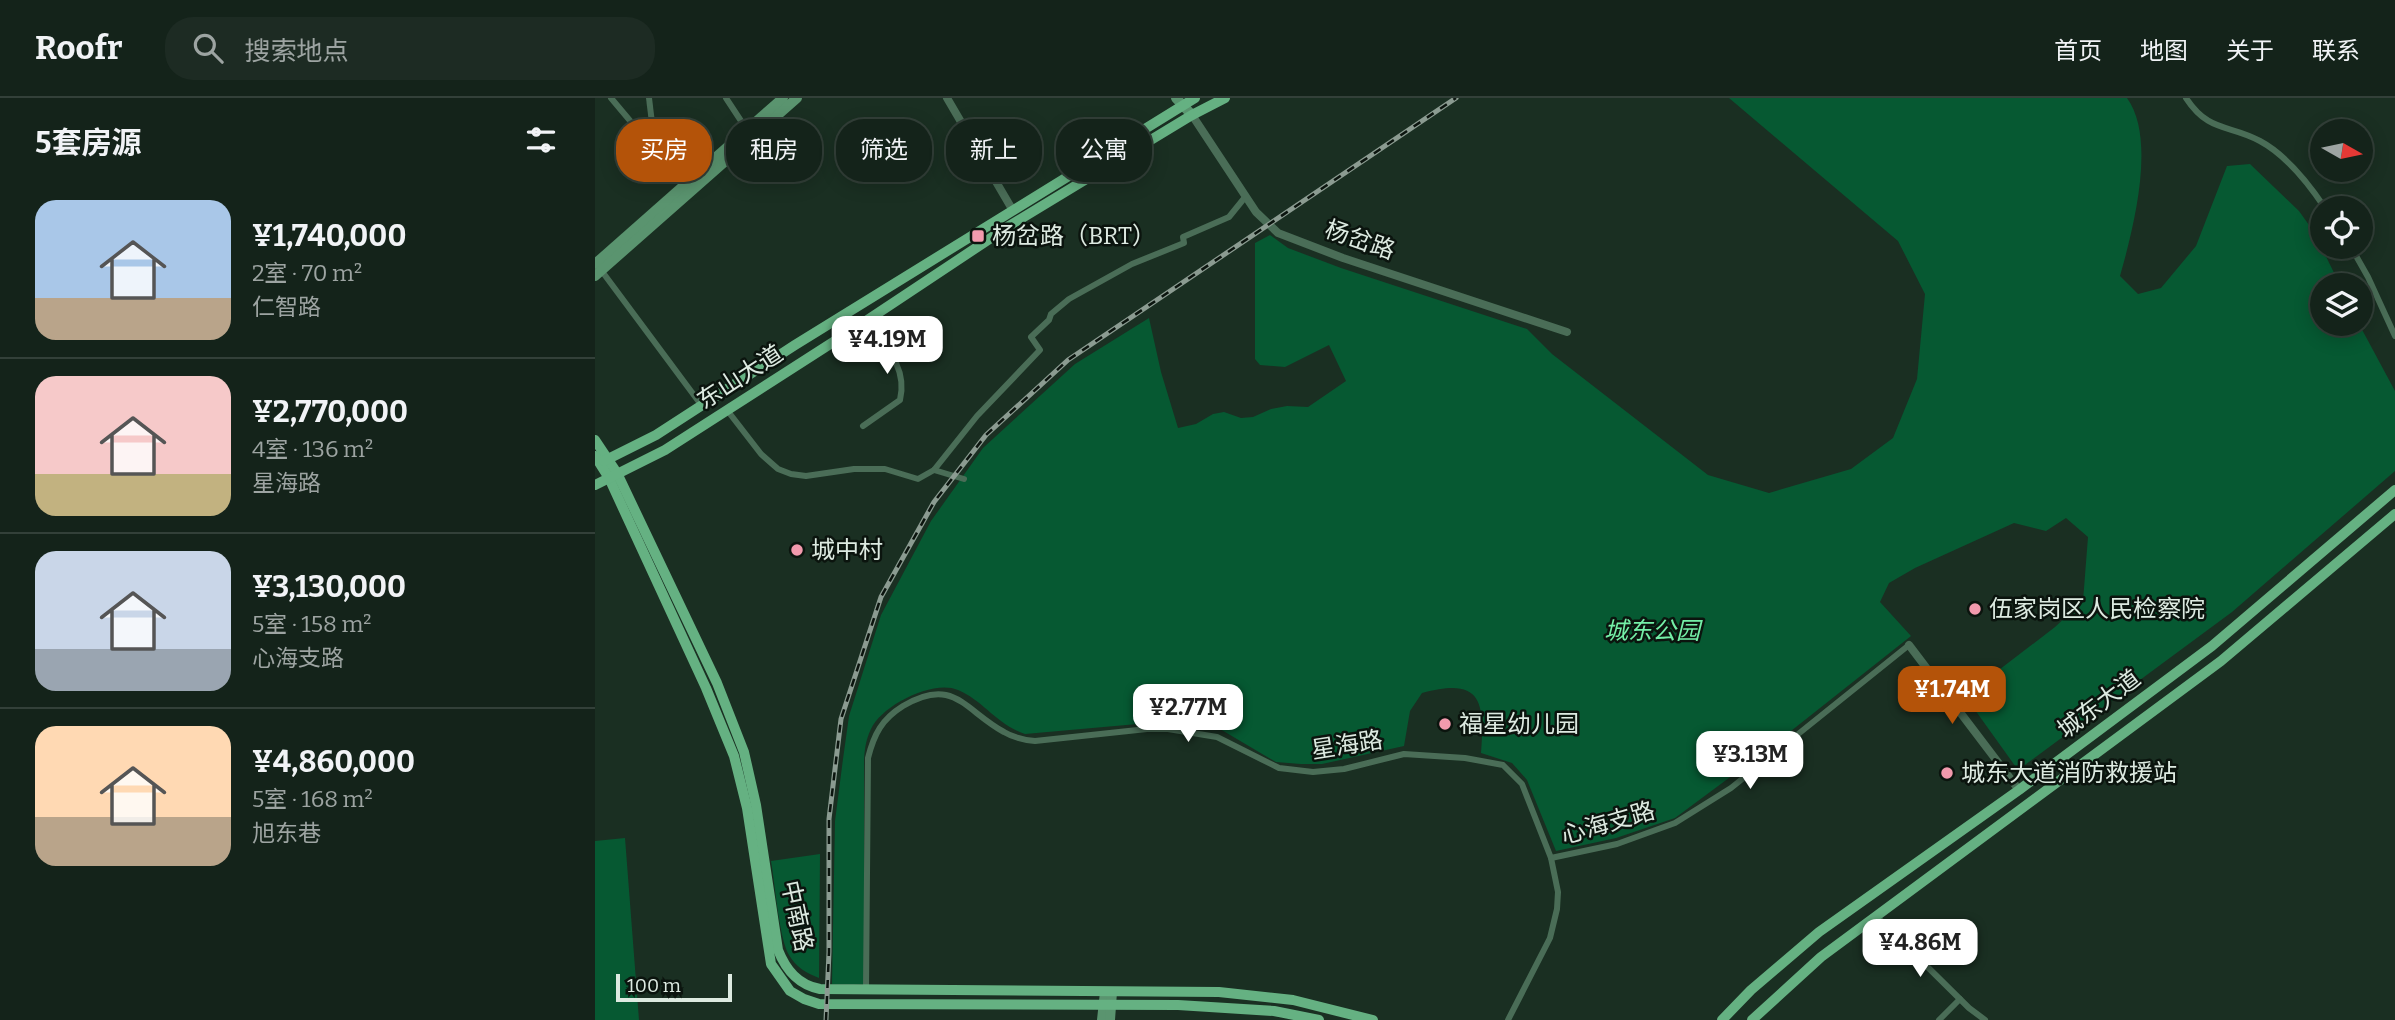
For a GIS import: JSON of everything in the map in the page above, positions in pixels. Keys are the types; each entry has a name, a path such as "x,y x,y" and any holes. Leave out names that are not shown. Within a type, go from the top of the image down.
{"main road":[{"path":"759,119 783,98"},
{"path":"597,270 797,98"},
{"name":"东山大道","path":"595,485 664,450 1009,226 1192,115 1225,98"},
{"name":"东山大道","path":"600,461 656,435 1186,100"},
{"name":"杨岔路","path":"1186,100 1192,115"},
{"path":"597,270 684,185 726,148"},
{"name":"中南路","path":"595,440 600,461 613,475 717,682 744,752 756,805 774,930 783,962 796,979 811,987 866,989 1219,992 1270,996 1318,1005 1373,1020"},
{"name":"中南路","path":"613,475 734,756 747,808 771,964 790,991 819,1004 1244,1008 1319,1020"},
{"name":"城东大道","path":"1722,1020 1751,990 1819,932 2019,790 2212,646 2395,490"},
{"name":"城东大道","path":"1752,1020 1821,957 2221,661 2394,517"},
{"path":"1103,1020 1109,992"},
{"path":"1108,1005 1112,1020"}],"street":[{"path":"611,98 629,119"},
{"path":"649,98 651,119"},
{"path":"726,98 740,119"},
{"path":"947,98 1012,209"},
{"path":"2186,98 2202,118 2215,127 2260,141 2291,167 2315,196"},
{"name":"杨岔路","path":"1192,115 1256,212 1278,233 1343,258 1567,332"},
{"path":"727,410 761,454 778,469 790,474 806,476 854,469 885,469 918,479 935,470 977,416 1040,350 1031,337 1049,320 1051,314 1069,299 1132,264 1184,243 1183,237 1229,217 1246,196"},
{"path":"2357,259 2395,336"},
{"path":"597,270 702,406"},
{"path":"863,426 900,400 902,390 898,365 866,321"},
{"path":"935,470 964,480"},
{"path":"1909,645 2019,790"},
{"name":"心海支路","path":"1551,858 1617,844 1675,824 1731,788 1909,645"},
{"name":"星海路","path":"866,989 868,758 872,740 878,727 888,716 923,697 942,693 957,698 1005,733 1019,739 1035,741 1168,729 1217,737 1279,768 1313,772 1344,769 1404,754 1465,758 1503,765 1521,784 1551,858 1558,892 1550,938 1508,1020"},
{"path":"1876,916 1985,1020"},
{"path":"1939,1020 1960,999"}],"green space":[{"name":"城东公园","path":"1729,98 2127,98 2136,116 2141,160 2136,210 2120,276 2138,294 2161,288 2196,246 2227,166 2250,164 2299,211 2310,226 2310,259 2327,259 2334,273 2310,273 2310,336 2365,336 2395,391 2395,471 2232,612 2018,770 1965,696 2055,627 2083,601 2088,537 2066,518 2046,531 2014,523 1915,568 1889,583 1880,602 1911,636 1772,746 1675,818 1616,838 1556,851 1527,780 1512,763 1481,753 1480,707 1468,691 1457,688 1422,693 1410,711 1404,746 1322,764 1276,762 1220,729 1171,721 1025,734 1015,730 958,690 935,688 922,691 885,712 867,738 864,761 864,984 832,984 835,821 849,716 881,615 931,521 983,448 1075,364 1149,318 1161,372 1178,428 1196,424 1213,414 1224,412 1241,418 1287,406 1308,407 1346,381 1329,345 1285,367 1260,365 1255,359 1255,243 1270,235 1288,248 1341,268 1527,329 1552,354 1708,475 1769,493 1851,469 1893,438 1917,379 1925,294 1898,241"},
{"path":"625,838 639,1020 595,1020 595,841"},
{"path":"820,854 819,978 798,966 789,955 780,924 771,861"}],"railway":[{"path":"826,1020 829,819 841,719 881,597 934,502 986,435 1068,360 1456,98"}],"place":[{"name":"杨岔路（BRT）","path":"978,236"},
{"name":"城中村","path":"797,550"},
{"name":"伍家岗区人民检察院","path":"1975,609"},
{"name":"福星幼儿园","path":"1445,724"},
{"name":"城东大道消防救援站","path":"1947,773"}]}
